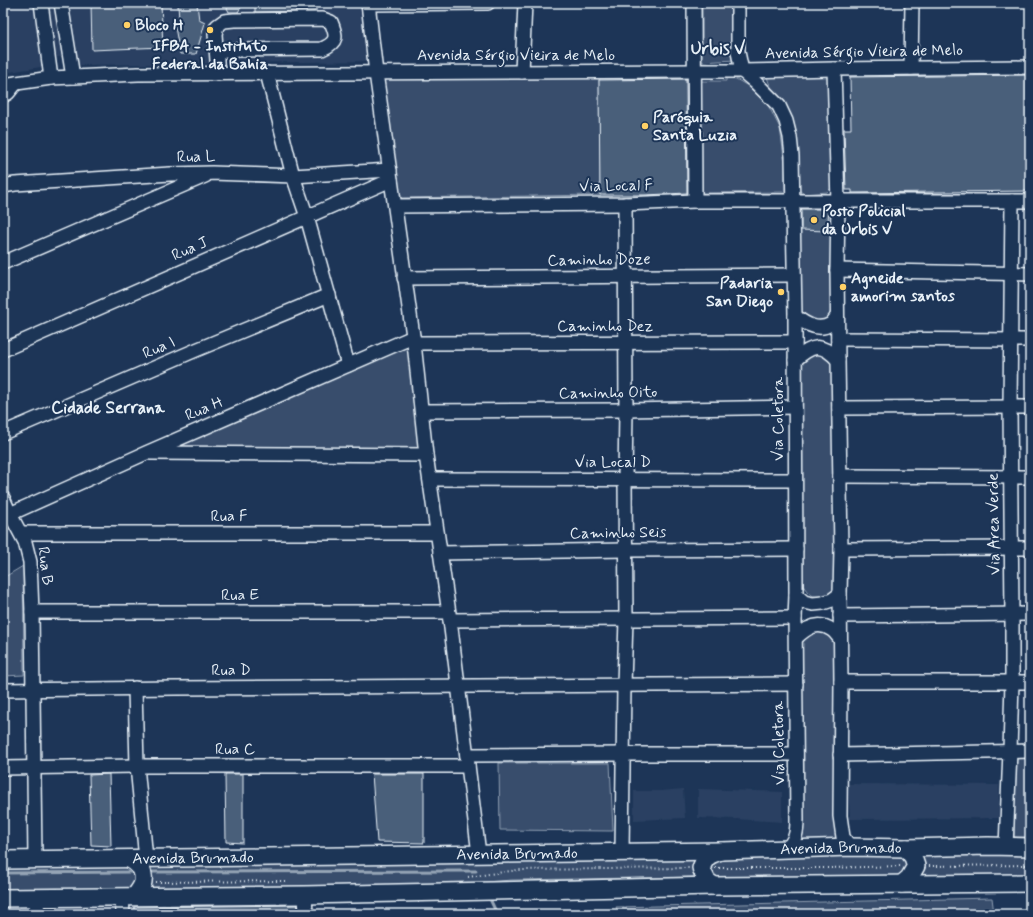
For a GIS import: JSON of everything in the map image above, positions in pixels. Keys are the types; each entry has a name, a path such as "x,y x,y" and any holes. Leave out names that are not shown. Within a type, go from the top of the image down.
{"main road":[{"name":"Avenida Brumado","path":"3,860 721,851 850,847 1030,847"},
{"path":"902,884 909,878 916,866 913,857 906,848"},
{"path":"714,886 707,881 701,868 704,860 711,854 721,851"},
{"path":"128,897 143,882 143,874 140,867 138,864 129,859"},
{"path":"3,898 304,895 714,886 1030,883"}],"street":[{"path":"41,3 51,78"},
{"path":"61,3 73,77"},
{"path":"479,854 449,616 426,455 414,340 376,73 368,3 488,3"},
{"path":"522,72 525,3"},
{"path":"694,3 695,201"},
{"path":"738,3 738,52 742,71"},
{"path":"911,68 912,3"},
{"path":"217,54 224,51 238,50 322,49 330,45 335,39 335,33 331,22 323,19 234,20 224,22 217,26 215,34 218,74"},
{"name":"Avenida Sérgio Vieira de Melo","path":"9,84 51,78 138,74 742,71 1030,67"},
{"path":"834,69 838,202 837,316 841,550 840,816 843,837 850,847"},
{"name":"Via Coletora","path":"742,71 779,106 786,120 792,156 795,316 797,828 796,837 786,850"},
{"path":"267,73 293,176 307,217 348,365"},
{"path":"3,96 8,93 9,84"},
{"path":"3,263 212,173"},
{"name":"Rua L","path":"3,186 170,174 212,173 293,176 391,175"},
{"name":"Rua J","path":"3,350 307,217 391,175"},
{"name":"Via Local F","path":"395,206 625,204 695,201 1030,202"},
{"name":"Via Area Verde","path":"1006,847 1012,682 1010,407 1012,201"},
{"path":"622,852 626,619 625,204"},
{"path":"837,270 1030,274"},
{"name":"Caminho Doze","path":"404,278 794,275"},
{"name":"Rua I","path":"3,433 329,295"},
{"path":"795,316 810,326 824,327 832,324 837,316"},
{"path":"838,339 1030,340"},
{"name":"Caminho Dez","path":"414,340 625,343 795,342"},
{"name":"Rua H","path":"10,514 348,365 414,340"},
{"path":"795,360 804,352 813,348 820,348 827,350 838,360"},
{"name":"Caminho Oito","path":"422,411 795,407"},
{"path":"839,408 1030,407"},
{"path":"146,453 426,455"},
{"path":"840,476 1030,477"},
{"name":"Via Local D","path":"430,480 795,480"},
{"name":"Rua B","path":"3,498 25,542 30,562 32,612 34,859"},
{"name":"Rua F","path":"20,533 437,533"},
{"path":"841,550 1030,548"},
{"name":"Caminho Seis","path":"440,553 796,549"},
{"path":"796,595 804,602 813,604 832,600 840,594"},
{"name":"Rua E","path":"32,612 626,619 795,618"},
{"path":"840,616 1030,614"},
{"path":"796,638 803,630 810,627 826,626 833,630 840,639"},
{"path":"841,682 1030,682"},
{"name":"Rua D","path":"3,690 796,684"},
{"path":"135,688 137,766 146,859"},
{"path":"840,755 1030,751"},
{"name":"Rua C","path":"3,768 467,761 624,754 796,754"},
{"path":"304,895 306,914"},
{"path":"123,914 128,897"},
{"path":"32,898 40,914"}],"path":[{"path":"468,877 518,870 1030,866"},
{"path":"143,882 287,881"}],"shaded area":[{"path":"3,3 36,3 43,64 41,67 3,73"},
{"name":"IFBA - Instituto Federal da Bahia","path":"49,3 363,3 372,61 78,65 76,57 56,57"},
{"path":"702,3 733,3 735,60 702,62"},
{"path":"383,74 598,74 600,195 399,198"},
{"path":"767,74 829,74 832,187 827,192 805,194 800,191 796,180 797,139 791,115 771,86 767,78"},
{"path":"726,77 736,79 748,86 769,107 780,128 785,164 785,192 702,193 701,81 726,81"},
{"path":"803,204 832,207 832,313 824,320 820,321 809,317 801,310 799,208"},
{"path":"411,341 423,448 161,450"},
{"path":"824,352 835,365 835,587 830,595 815,596 807,591 801,582 799,365 802,357"},
{"path":"23,566 24,675 3,676 3,578"},
{"path":"822,630 836,639 844,842 795,843 801,640 806,635"},
{"path":"1014,754 1030,754 1030,837 1014,837"},
{"path":"499,763 610,763 613,831 500,830"},
{"path":"848,784 999,785 999,818 850,819"},
{"path":"683,789 685,818 634,820 634,791"},
{"path":"698,789 782,792 782,822 698,818"},
{"path":"892,849 909,860 904,874 896,876 714,877 707,862 709,859"},
{"path":"1030,850 1030,875 917,876 921,855"},
{"path":"698,853 694,865 697,877 512,880 472,883 351,887 144,889 147,866"},
{"path":"86,862 137,868 135,886 129,889 3,891 3,863"},
{"path":"992,898 994,914 619,914 616,907"},
{"path":"118,901 118,914 3,914 3,905"}],"building":[{"name":"Bloco H","path":"91,3 161,3 163,47 92,50"},
{"path":"227,3 244,3 238,12 229,12"},
{"path":"255,3 316,3 316,11 255,12"},
{"path":"197,4 199,20 205,23 196,54 180,54 174,22 179,20 178,5"},
{"path":"1030,75 1030,191 852,193 852,190 846,190 844,129 851,129 850,77"},
{"name":"Paróquia Santa Luzia","path":"686,79 687,193 600,195 599,80"},
{"name":"Posto Policial da Urbis V","path":"802,209 829,209 827,231 801,230"},
{"path":"109,774 111,846 91,845 89,775"},
{"path":"225,774 243,774 243,843 226,842"},
{"path":"372,774 424,774 424,843 377,842"},
{"path":"298,905 298,914 135,914 134,907"}],"waterway":[{"path":"153,872 476,871"},
{"path":"3,873 134,872"},
{"path":"490,899 497,914"}],"place":[{"name":"Bloco H","path":"127,25"},
{"name":"IFBA - Instituto Federal da Bahia","path":"210,30"},
{"name":"Paróquia Santa Luzia","path":"645,126"},
{"name":"Posto Policial da Urbis V","path":"814,220"},
{"name":"Agneide amorim santos","path":"843,287"},
{"name":"Padaria San Diego","path":"781,292"}],"district":[{"name":"Urbis V","path":"718,49"},
{"name":"Cidade Serrana","path":"108,408"}]}
